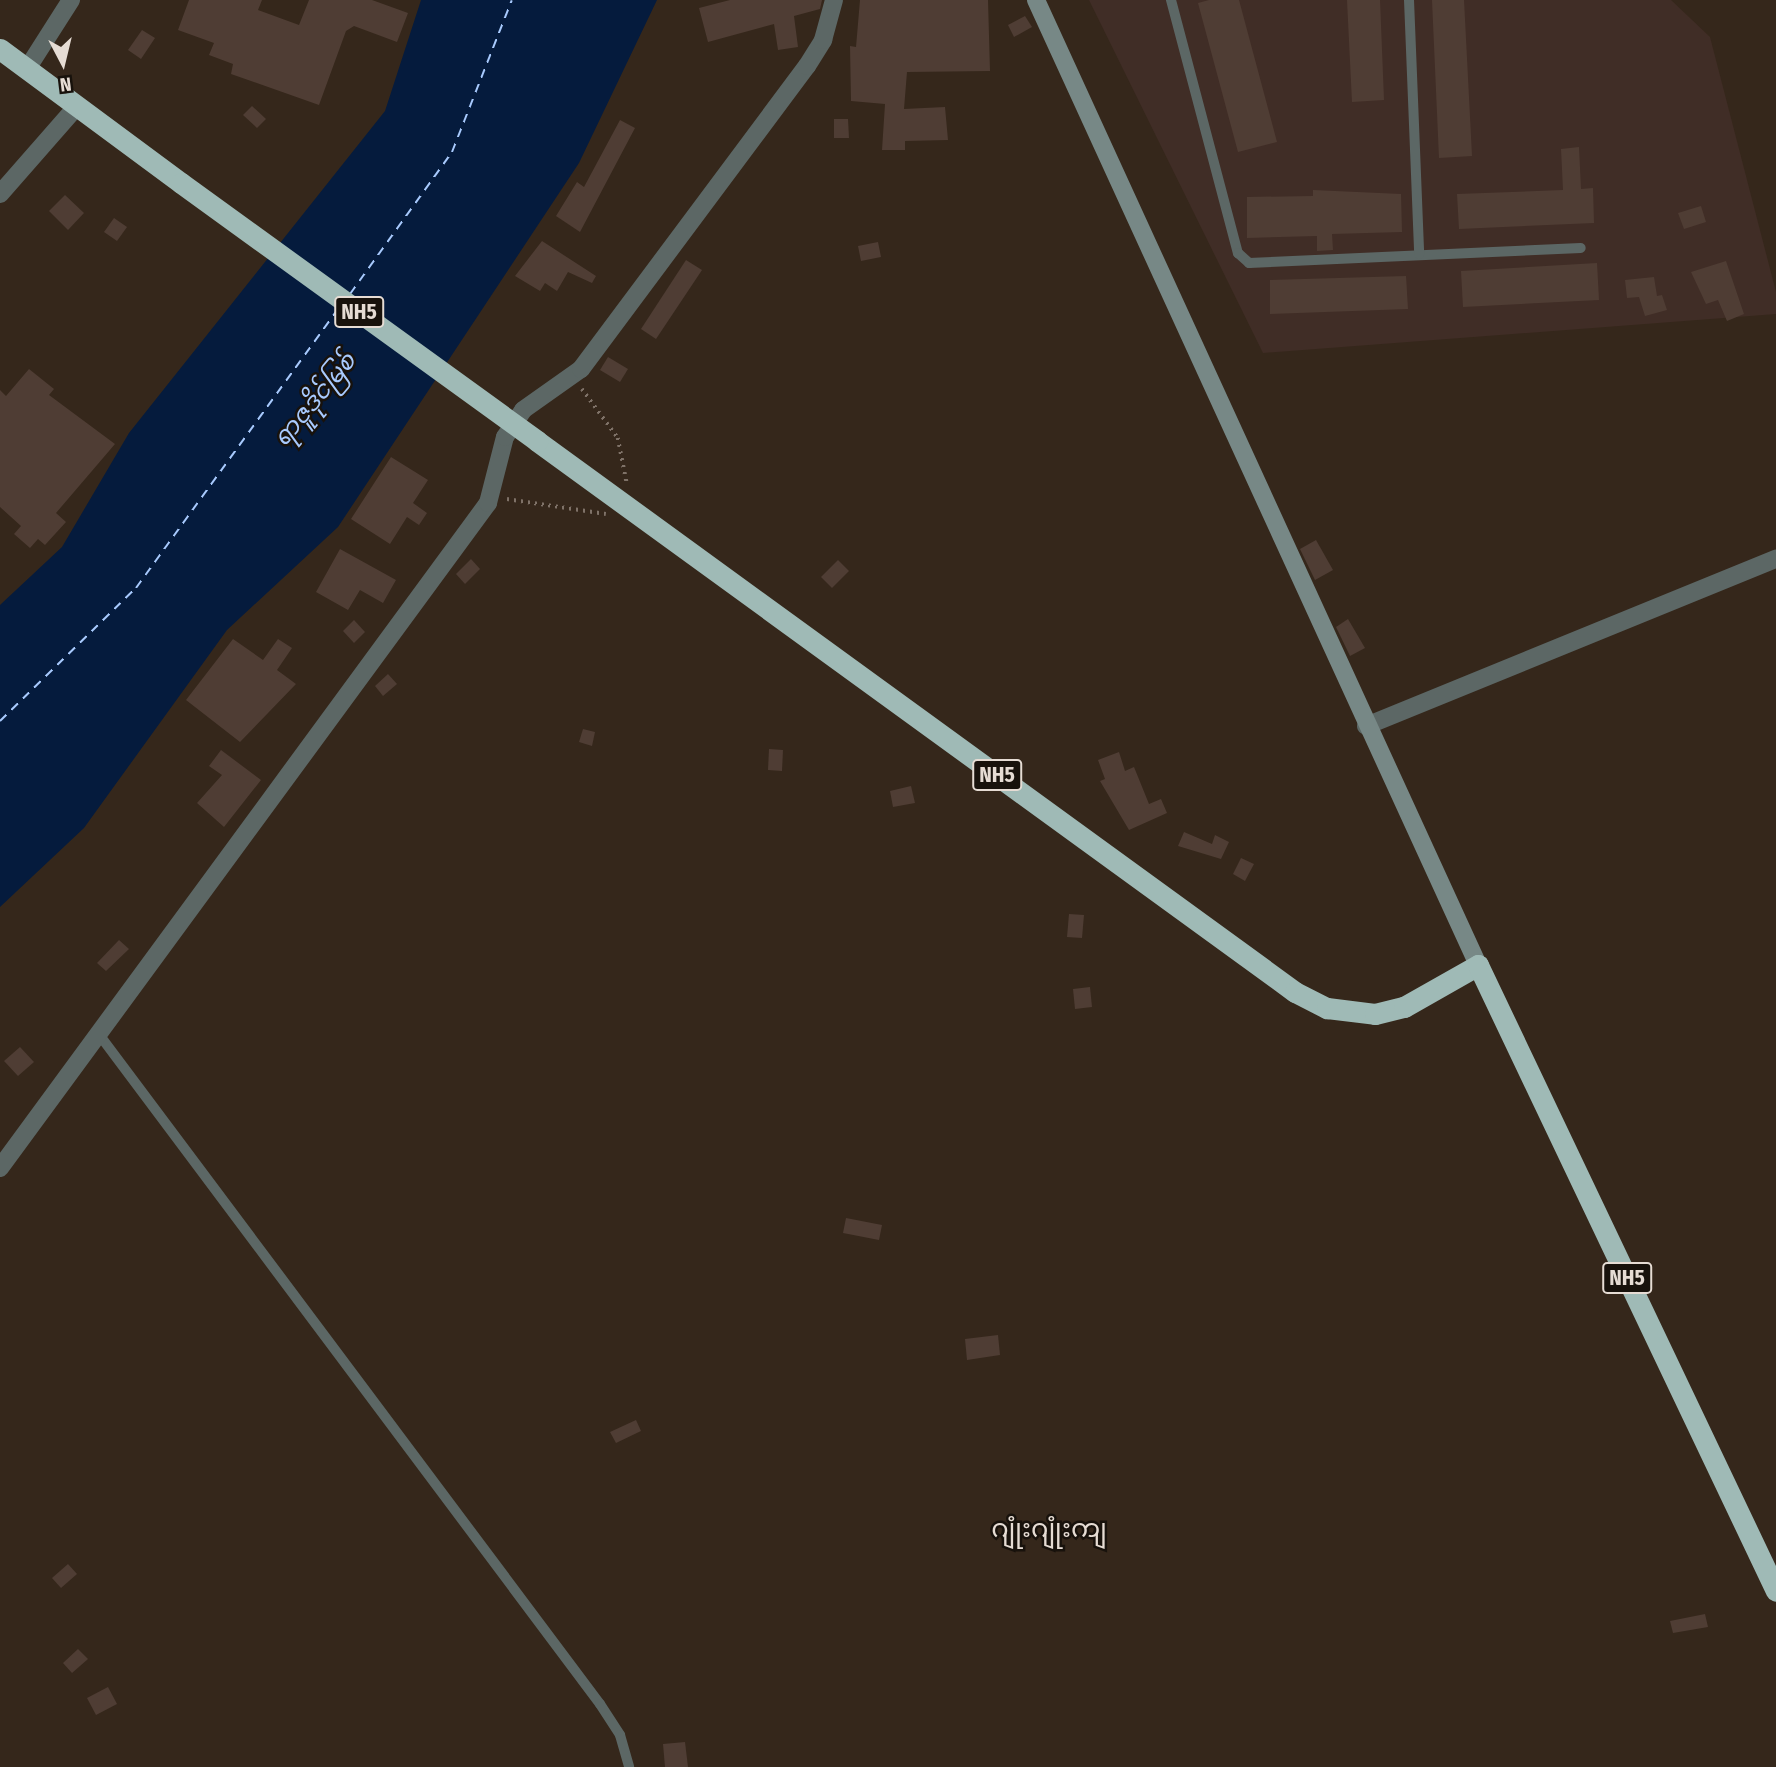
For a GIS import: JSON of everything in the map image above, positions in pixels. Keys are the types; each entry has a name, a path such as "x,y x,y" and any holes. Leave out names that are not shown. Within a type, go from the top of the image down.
{"highway":[{"name":"NH5","path":"0,49 1295,992 1327,1008 1375,1014 1404,1007 1478,965 1776,1591"}],"main road":[{"path":"1036,0 1366,726 1478,965"}],"street":[{"path":"27,69 71,0"},
{"path":"0,1168 101,1037 492,494 505,437 517,419 573,377 807,66 823,40 834,0"},
{"path":"0,194 77,106"},
{"path":"1366,726 1776,559"}],"lane":[{"path":"1171,0 1244,260 1581,248"},
{"path":"1409,0 1419,254"},
{"path":"101,1037 600,1704 620,1735 629,1767"}],"path":[{"path":"492,494 591,514 628,507 618,438 573,377"}],"shaded area":[{"path":"1089,0 1671,0 1710,37 1776,292 1776,314 1263,353"}],"water":[{"name":"ရာဇူဒိုင်မြစ်","path":"421,0 657,0 579,163 338,527 227,630 84,828 0,907 0,605 62,547 129,433 385,111"}],"building":[{"path":"189,0 262,0 258,10 299,25 309,0 372,0 408,13 397,42 354,26 346,31 319,105 231,74 233,64 209,55 214,43 178,30"},
{"path":"730,0 822,0 820,9 794,16 798,47 778,50 774,24 708,42 699,8"},
{"path":"860,0 988,0 990,71 907,72 904,109 945,107 948,140 905,141 905,150 882,150 885,104 851,101 850,46 856,47"},
{"path":"1209,0 1239,0 1277,142 1238,152 1198,3"},
{"path":"1347,0 1380,0 1384,100 1352,102"},
{"path":"1432,0 1464,0 1472,156 1439,158"},
{"path":"1025,16 1032,27 1014,37 1008,25"},
{"path":"142,30 155,38 141,59 128,50"},
{"path":"252,106 266,119 257,128 243,115"},
{"path":"834,119 848,119 849,138 834,138"},
{"path":"620,120 635,128 580,232 556,216 577,182 584,187"},
{"path":"1579,147 1581,189 1593,188 1594,223 1459,229 1457,194 1563,190 1561,149"},
{"path":"1313,190 1401,194 1402,232 1332,234 1333,250 1317,251 1317,236 1247,238 1247,197 1313,196"},
{"path":"65,195 84,213 68,230 49,211"},
{"path":"1701,206 1706,222 1684,229 1678,213"},
{"path":"114,218 127,227 117,241 104,232"},
{"path":"542,241 596,276 592,283 568,272 557,291 545,283 540,291 515,276"},
{"path":"878,242 881,257 861,261 858,246"},
{"path":"686,260 702,270 656,339 641,329"},
{"path":"1726,261 1744,314 1727,321 1718,300 1706,304 1691,272"},
{"path":"1597,263 1599,300 1463,307 1461,271"},
{"path":"1406,276 1408,309 1270,314 1270,280"},
{"path":"1654,277 1657,296 1662,295 1667,310 1645,316 1639,297 1627,298 1625,280"},
{"path":"608,357 628,369 620,382 600,370"},
{"path":"29,369 54,389 49,395 115,444 56,513 66,522 45,545 38,539 30,548 14,534 21,526 0,507 0,390 6,396"},
{"path":"391,457 428,480 413,503 427,513 419,525 407,517 390,544 351,519"},
{"path":"1316,540 1333,570 1315,580 1300,549"},
{"path":"340,549 396,580 383,603 360,590 348,610 316,592"},
{"path":"471,559 480,569 465,584 456,574"},
{"path":"838,560 849,571 832,588 821,577"},
{"path":"1348,619 1365,648 1350,656 1336,627"},
{"path":"354,620 365,632 354,643 343,631"},
{"path":"233,639 263,660 278,639 292,648 277,670 296,684 240,742 186,700"},
{"path":"388,674 397,684 383,696 375,686"},
{"path":"583,729 595,732 592,746 579,742"},
{"path":"769,749 783,750 782,771 768,770"},
{"path":"221,750 261,780 224,827 197,803 222,775 209,766"},
{"path":"1119,752 1125,771 1134,767 1149,804 1161,799 1167,813 1129,830 1100,781 1105,779 1098,760"},
{"path":"911,786 915,803 893,807 890,791"},
{"path":"1184,832 1212,844 1215,835 1229,842 1221,859 1178,846"},
{"path":"1241,858 1254,864 1245,881 1233,874"},
{"path":"1069,914 1084,915 1082,938 1067,937"},
{"path":"119,940 129,949 106,971 97,963"},
{"path":"1090,987 1092,1007 1075,1009 1073,989"},
{"path":"20,1047 34,1062 18,1076 4,1061"},
{"path":"846,1218 882,1225 879,1240 843,1233"},
{"path":"998,1335 1000,1355 967,1360 965,1339"},
{"path":"636,1420 641,1431 616,1443 610,1432"},
{"path":"68,1564 77,1574 61,1588 52,1578"},
{"path":"1705,1614 1708,1627 1673,1633 1670,1621"},
{"path":"78,1649 88,1659 72,1673 63,1663"},
{"path":"108,1687 117,1704 96,1715 87,1698"},
{"path":"685,1742 688,1767 665,1767 663,1744"}],"ferry route":[{"path":"350,294 452,152 512,0"},
{"path":"0,721 136,588 338,309"}],"district":[{"name":"ဂျုံးဂျုံးကျ","path":"1049,1529"}]}
